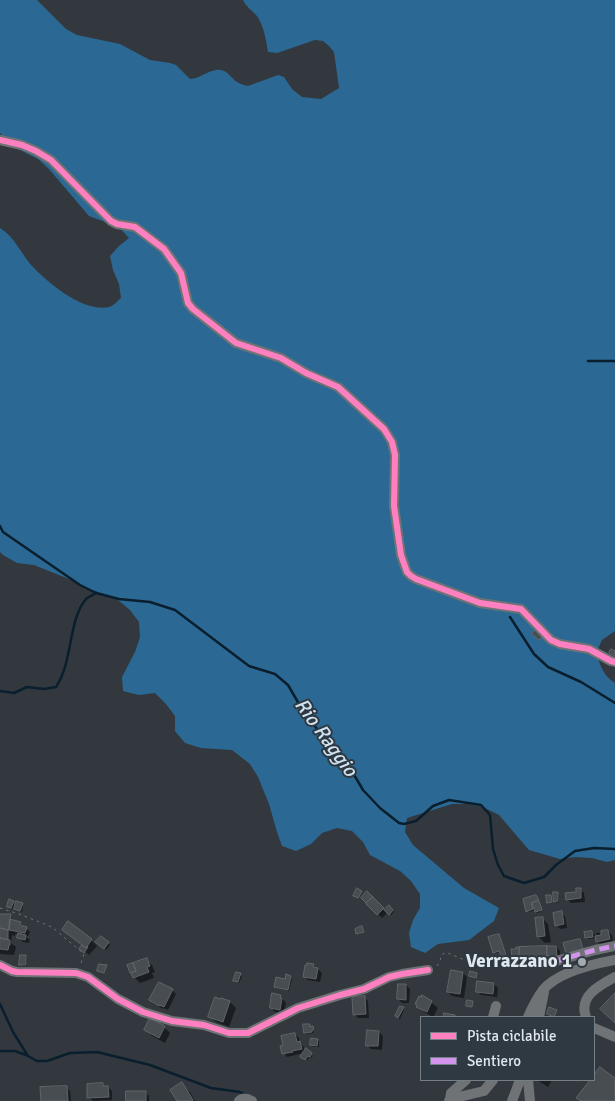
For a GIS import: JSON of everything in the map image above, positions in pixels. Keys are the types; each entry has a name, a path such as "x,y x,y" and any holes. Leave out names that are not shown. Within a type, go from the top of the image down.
{"street":[{"path":"0,140 22,145 51,160 111,221 135,227 164,249 181,273 188,303 229,339 236,344 280,358 306,373 338,387 384,429 392,442 395,455 394,506 401,555 411,576 480,604 521,609 551,640 560,644 589,649 615,662"},
{"path":"556,961 615,946"},
{"path":"528,1016 544,989 555,980 592,964 615,960"},
{"path":"0,965 12,971 25,973 78,974 88,976 118,1000 143,1012 172,1021 204,1025 228,1033 241,1034 248,1033 298,1008 364,989 389,977 428,970"},
{"path":"586,1016 584,1011 588,997 596,988 615,977"},
{"path":"539,1016 544,989"},
{"path":"492,1016 496,1006"},
{"path":"595,1028 615,1037"},
{"path":"465,1081 451,1094 450,1100 484,1091 492,1081"},
{"path":"512,1101 520,1081"},
{"path":"528,1081 530,1101"},
{"path":"239,1101 244,1098 252,1101"}],"path":[{"path":"0,908 56,930 84,954 78,974"},
{"path":"428,970 434,969 437,966 440,956 444,953 462,959 556,961"}],"shaded area":[{"path":"0,0 37,0 66,29 77,35 120,44 150,60 176,65 190,79 221,70 238,83 248,86 278,75 284,77 292,89 302,97 321,99 339,88 334,52 323,41 315,40 277,53 268,52 261,24 257,16 243,0 615,0 615,631 602,640 596,653 605,674 615,683 615,860 607,862 592,858 575,857 560,859 529,850 499,815 483,807 452,804 407,818 405,832 413,845 464,888 499,908 494,921 469,940 438,944 425,953 411,947 409,933 413,920 420,908 420,894 411,881 400,871 370,855 363,842 352,831 337,828 322,833 311,844 296,851 282,846 269,804 258,777 250,764 232,750 201,748 185,743 175,731 175,716 155,693 139,695 123,691 122,677 135,652 140,637 139,622 130,610 118,600 34,565 17,563 0,552 0,228 10,236 32,266 47,280 78,301 99,308 114,305 121,298 119,284 110,256 129,238 119,227 89,216 49,169 38,159 10,145 0,133"}],"building":[{"path":"536,628 544,635 539,640 532,634"},
{"path":"611,649 615,651 615,656 609,653"},
{"path":"357,888 362,891 358,898 353,896"},
{"path":"576,888 581,888 581,898 566,900 565,893 576,892"},
{"path":"367,891 373,897 366,903 361,898"},
{"path":"553,892 558,892 558,901 554,902"},
{"path":"536,895 539,900 531,903 533,909 526,912 523,899"},
{"path":"546,895 551,895 552,902 547,903"},
{"path":"373,897 384,908 377,915 366,904"},
{"path":"9,899 14,901 11,908 7,907"},
{"path":"16,901 23,903 20,911 14,909"},
{"path":"539,901 542,910 535,912 532,903"},
{"path":"389,905 393,910 389,915 384,910"},
{"path":"562,911 564,924 555,926 553,913"},
{"path":"0,914 11,914 9,930 0,928"},
{"path":"543,917 545,936 537,937 535,918"},
{"path":"10,919 21,922 20,925 27,927 25,933 9,930"},
{"path":"68,921 92,939 86,948 62,930"},
{"path":"362,926 364,932 356,934 355,929"},
{"path":"0,928 8,930 8,940 0,938"},
{"path":"608,930 610,939 596,942 595,936 601,935 601,931"},
{"path":"592,931 593,937 585,938 584,932"},
{"path":"18,933 26,935 25,940 17,938"},
{"path":"499,934 506,955 501,956 499,951 493,953 488,937"},
{"path":"101,936 109,942 104,949 95,942"},
{"path":"0,938 10,940 8,950 0,949"},
{"path":"580,939 584,952 567,958 563,943"},
{"path":"82,945 86,948 88,947 84,953 79,949"},
{"path":"547,946 547,956 519,957 519,947"},
{"path":"547,946 556,946 557,956 547,956"},
{"path":"516,947 519,947 519,957 512,957 511,949 516,949"},
{"path":"20,955 26,955 26,965 19,965"},
{"path":"147,958 150,966 147,967 149,972 133,978 131,973 136,971 133,963"},
{"path":"473,960 479,960 479,966 474,966"},
{"path":"133,963 136,971 130,973 127,965"},
{"path":"307,963 314,964 313,967 318,968 316,979 303,977"},
{"path":"99,964 107,965 104,973 97,971"},
{"path":"451,970 463,972 460,994 447,992"},
{"path":"470,971 477,973 476,978 469,976"},
{"path":"236,972 241,973 238,982 233,981"},
{"path":"286,974 291,976 288,990 274,987 276,977 285,979"},
{"path":"477,981 494,983 493,994 476,992"},
{"path":"159,982 173,989 164,1007 149,1000"},
{"path":"398,984 406,984 406,1000 397,999"},
{"path":"272,993 281,995 280,1010 270,1008"},
{"path":"615,993 615,1023 600,1009"},
{"path":"422,995 432,1001 427,1012 416,1007 417,1005 415,1004 419,996 421,997"},
{"path":"365,996 366,1014 353,1015 352,997"},
{"path":"215,997 230,1001 223,1022 208,1017"},
{"path":"467,1000 473,1001 472,1007 466,1006"},
{"path":"400,1006 404,1007 398,1018 395,1016"},
{"path":"549,1007 557,1010 554,1016 547,1014"},
{"path":"444,1013 455,1015 455,1016 444,1016"},
{"path":"150,1018 165,1026 159,1038 144,1030"},
{"path":"303,1024 310,1024 310,1027 313,1026 314,1030 304,1033"},
{"path":"367,1030 379,1031 378,1046 366,1046"},
{"path":"295,1033 297,1042 300,1041 302,1049 282,1054 280,1046 283,1045 281,1036"},
{"path":"311,1038 318,1039 317,1046 310,1045"},
{"path":"306,1048 312,1053 305,1060 300,1057"},
{"path":"600,1067 615,1078 615,1101 581,1101 576,1098 589,1081 595,1081 595,1074"},
{"path":"182,1082 192,1101 177,1101 170,1090"},
{"path":"103,1083 103,1086 108,1086 109,1097 87,1098 87,1084"},
{"path":"67,1086 68,1101 41,1101 40,1087"},
{"path":"126,1091 146,1091 146,1101 126,1101"}],"waterway":[{"path":"588,361 615,361"},
{"name":"Rio Raggio","path":"0,526 3,532 80,585 96,593 119,599 150,602 175,610 249,666 275,674 288,685 299,704 340,761 353,773 363,790 380,808 399,823 404,824 416,821 433,806 449,800 481,805 490,815 493,849 504,876 524,883 544,877 575,851 594,848 615,849"},
{"path":"0,691 14,693 27,687 44,689 56,687 65,666 73,629 80,608 86,599 96,593"},
{"path":"510,617 534,654 548,667 581,682 615,703"},
{"path":"0,1004 13,1032 28,1056"},
{"path":"0,1051 15,1051 37,1061 47,1061 70,1053 97,1052 150,1065 211,1088 240,1092 246,1095"}],"marked path":[{"path":"556,961 615,946"}],"cycle path":[{"path":"0,140 22,145 51,160 111,221 135,227 164,249 181,273 188,303 236,343 281,358 306,373 338,387 384,429 392,442 395,455 394,506 401,555 407,572 411,576 480,603 521,609 551,640 560,644 589,649 615,662"},
{"path":"0,965 17,972 76,973 88,977 118,999 143,1012 172,1021 204,1025 229,1033 248,1033 298,1008 364,989 389,977 428,970"}],"place":[{"name":"Verrazzano 1","path":"582,962"}]}
